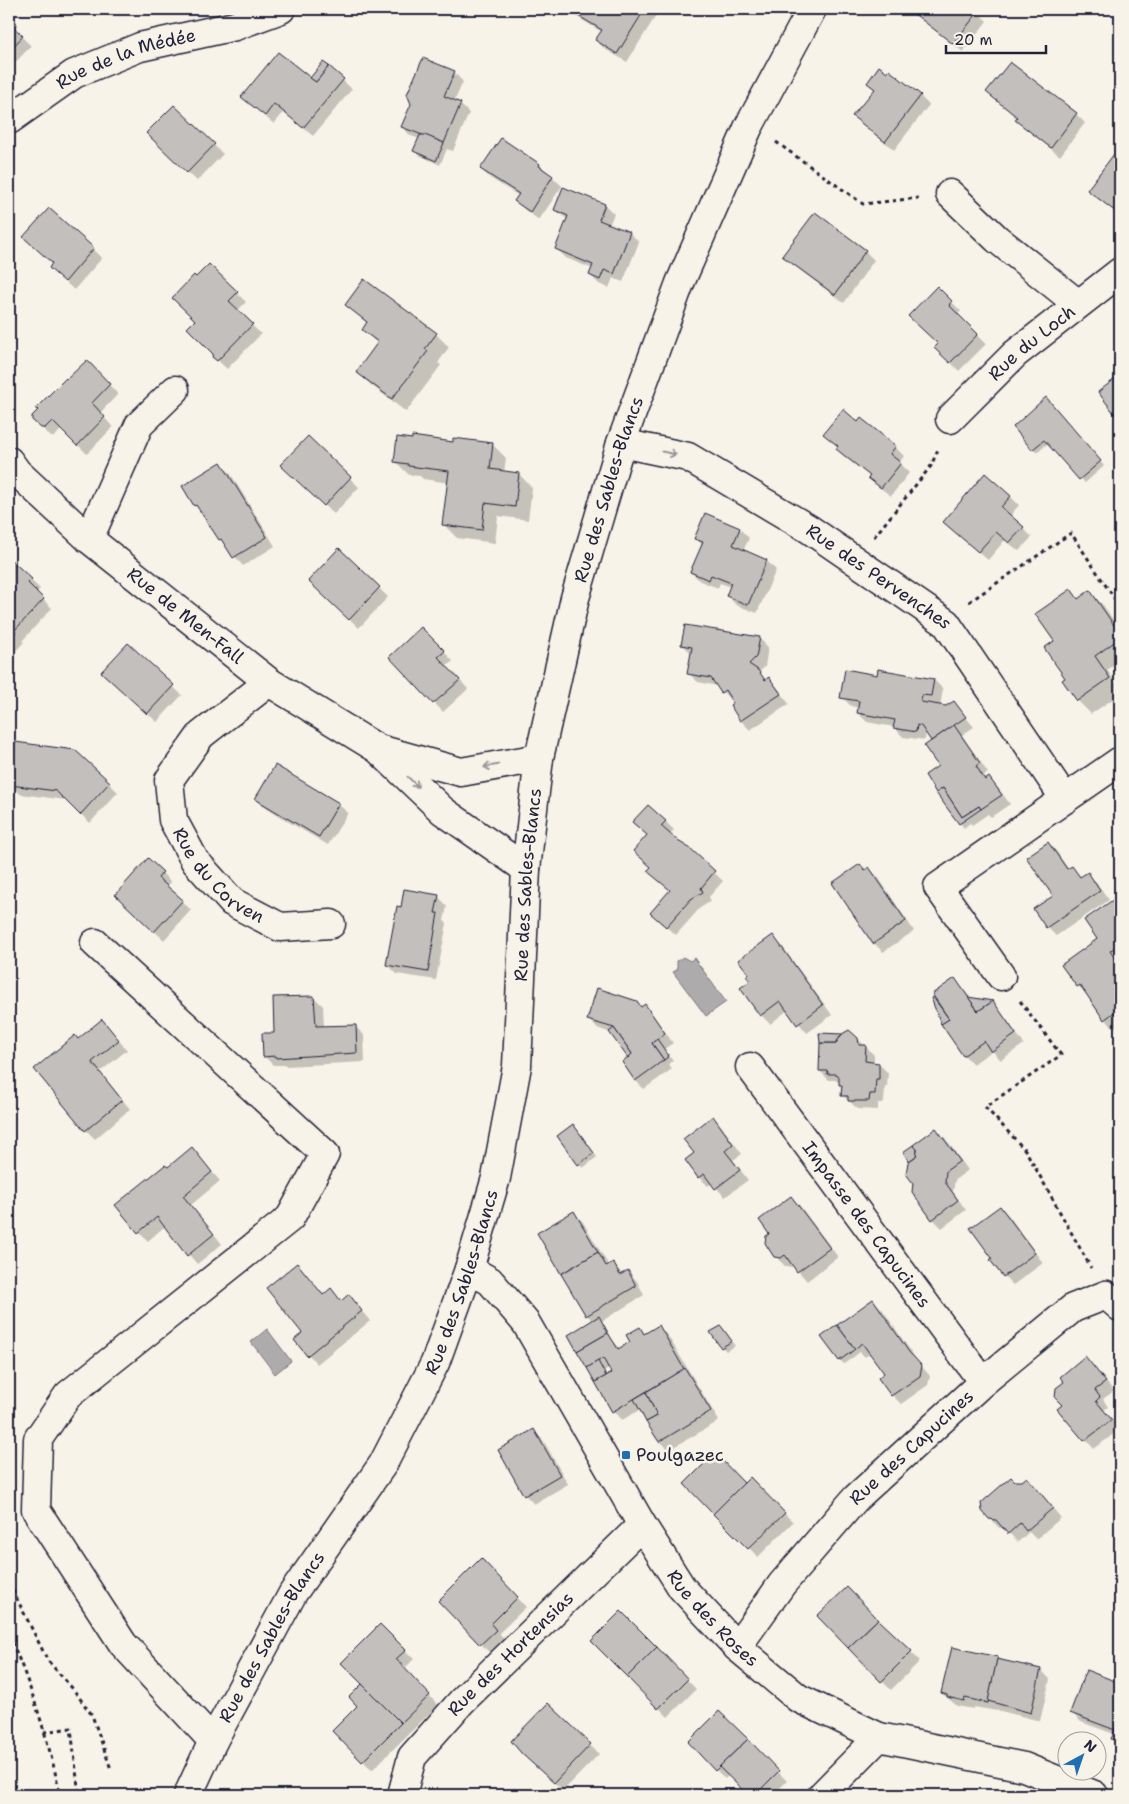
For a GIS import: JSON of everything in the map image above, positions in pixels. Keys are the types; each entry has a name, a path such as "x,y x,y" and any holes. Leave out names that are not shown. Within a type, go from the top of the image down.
{"street":[{"name":"Rue de la Médée","path":"9,120 74,74 140,47 235,26 281,9"},
{"name":"Rue des Sables-Blancs","path":"188,1795 214,1741 293,1593 383,1464 435,1363 469,1269 496,1178 517,1066 526,869 539,758 575,598 621,443 680,283 748,128 812,9"},
{"path":"950,194 997,239 1078,304"},
{"name":"Rue du Loch","path":"950,419 1015,354 1120,272"},
{"path":"89,539 139,425 175,390"},
{"name":"Rue des Pervenches","path":"621,443 688,457 808,529 946,622 1065,799"},
{"name":"Rue de Men-Fall","path":"9,460 17,472 89,539 269,682 378,749 443,811 526,869"},
{"name":"Rue du Corven","path":"269,682 202,735 169,780 173,820 195,861 232,902 280,927 331,924"},
{"name":"Rue de Men-Fall","path":"378,749 461,772 539,758"},
{"path":"1001,976 938,887 1120,761"},
{"name":"Rue des Sables-Blancs","path":"95,943 325,1154 290,1218 68,1395 38,1439 36,1510 123,1644 214,1741"},
{"name":"Impasse des Capucines","path":"750,1067 983,1382"},
{"name":"Rue des Roses","path":"469,1269 490,1281 526,1323 642,1525 682,1588 736,1647 798,1698 879,1737 1024,1767 1094,1795"},
{"name":"Rue des Capucines","path":"736,1647 782,1584 856,1498 983,1382 1073,1308 1113,1301"},
{"name":"Rue des Hortensias","path":"402,1795 412,1757 462,1701 642,1525"},
{"path":"822,1795 879,1737"}],"path":[{"path":"748,128 782,146 863,204 950,194"},
{"path":"856,560 931,466 950,419"},
{"path":"946,622 972,599 1071,533 1120,607"},
{"path":"1001,976 1061,1055 985,1107 1026,1151 1113,1301"},
{"path":"9,1583 48,1661 73,1689 92,1715 111,1769"},
{"path":"9,1635 44,1732 60,1795"},
{"path":"44,1732 71,1728 79,1795"}],"shaded area":[{"path":"683,957 690,961 694,958 726,1002 706,1016 673,972 677,970 677,961"},
{"path":"267,1329 291,1361 275,1374 251,1342"}],"building":[{"path":"567,9 645,9 617,54 595,40 602,30"},
{"path":"908,9 976,9 979,11 953,44"},
{"path":"9,23 23,36 9,51"},
{"path":"278,52 316,82 329,66 344,79 303,128 274,104 265,116 241,97"},
{"path":"423,58 455,71 444,96 461,103 444,143 401,127 411,104 407,94"},
{"path":"323,62 329,66 316,82 310,78"},
{"path":"1010,62 1077,113 1051,148 1015,120 1017,117 986,92"},
{"path":"879,66 887,72 889,70 921,95 885,142 852,116 875,89 867,83"},
{"path":"174,105 215,144 187,173 146,133"},
{"path":"420,135 425,135 444,143 436,161 413,151"},
{"path":"501,138 540,164 539,166 553,176 530,212 514,201 519,194 480,169"},
{"path":"1120,146 1120,215 1087,190"},
{"path":"563,187 605,204 599,220 630,232 614,274 604,270 600,280 589,275 593,265 555,249 568,216 554,210"},
{"path":"49,208 94,248 65,282 49,268 52,263 23,237"},
{"path":"815,212 866,250 835,295 782,256"},
{"path":"209,264 238,292 229,301 253,324 217,361 212,357 213,354 187,328 195,320 172,298 194,275 196,277"},
{"path":"364,279 437,333 425,349 428,351 392,399 356,372 378,342 362,330 367,322 345,305"},
{"path":"937,286 952,301 949,305 978,334 950,363 934,348 938,344 908,316"},
{"path":"87,360 110,384 92,403 105,417 77,446 52,421 45,428 41,428 32,420 32,416 38,410 36,408"},
{"path":"1120,375 1120,421 1098,392"},
{"path":"1046,397 1101,461 1079,480 1044,440 1032,450 1013,427"},
{"path":"843,409 858,422 861,418 896,446 890,454 901,463 881,488 868,478 870,476 836,449 838,446 823,434"},
{"path":"308,436 351,477 324,506 280,465"},
{"path":"412,436 453,442 453,438 493,443 490,469 519,473 515,507 485,503 482,530 442,525 449,471 408,466 408,464 394,462 397,437 412,439"},
{"path":"221,462 267,537 233,558 196,505 194,506 182,486"},
{"path":"985,473 1011,496 1001,507 1024,527 1009,543 996,532 978,552 943,522"},
{"path":"705,513 740,528 733,545 767,560 748,605 726,596 731,583 711,575 709,580 690,572 703,542 694,539"},
{"path":"339,548 380,587 349,620 308,581"},
{"path":"9,558 32,579 28,583 44,599 14,631 16,632 9,640"},
{"path":"1071,589 1078,599 1090,590 1120,634 1120,638 1095,656 1110,678 1077,701 1062,680 1065,678 1044,648 1054,641 1035,614"},
{"path":"685,625 760,637 756,657 749,664 758,670 765,680 769,677 781,694 740,721 730,705 733,703 725,690 721,693 711,678 687,674 692,647 681,645"},
{"path":"421,627 445,651 438,657 460,680 433,704 389,657"},
{"path":"128,643 174,685 147,714 101,672"},
{"path":"845,669 877,675 878,669 934,679 931,696 922,695 921,702 946,706 954,701 966,717 931,741 921,726 917,725 916,732 893,728 895,720 857,713 859,701 840,698"},
{"path":"954,725 980,763 976,766 985,780 989,777 1002,795 981,809 979,806 962,817 943,788 936,793 925,775 938,766 924,746"},
{"path":"15,742 75,750 110,782 80,815 56,791 10,785"},
{"path":"275,765 339,803 319,837 255,799"},
{"path":"943,788 962,817 979,806 981,809 959,824 936,793"},
{"path":"648,805 666,821 661,826 678,841 691,849 715,871 701,888 703,892 691,899 666,927 650,913 670,890 647,871 651,867 633,851 647,835 632,822"},
{"path":"1048,842 1067,869 1072,866 1080,877 1088,872 1100,891 1046,928 1033,909 1053,896 1026,857"},
{"path":"148,858 163,872 158,878 183,900 154,932 115,895"},
{"path":"860,864 865,870 869,867 906,921 873,944 832,883"},
{"path":"404,889 439,895 435,913 438,913 428,972 386,965 397,906 401,907"},
{"path":"1120,895 1120,932 1114,936 1119,944 1110,951 1120,966 1120,1008 1104,1020 1080,985 1077,987 1061,965 1097,939 1084,920"},
{"path":"773,935 823,1005 797,1025 780,1001 760,1016 740,988 750,981 746,976 749,974 738,960"},
{"path":"955,978 978,1011 993,1001 1016,1034 991,1052 984,1041 963,1056 941,1024 949,1019 932,994"},
{"path":"597,988 637,1001 641,1007 645,1004 665,1033 652,1043 664,1060 635,1081 622,1062 632,1054 614,1028 587,1020"},
{"path":"314,996 316,1026 356,1025 357,1053 276,1058 275,1056 263,1057 262,1033 274,1033 273,997"},
{"path":"933,997 949,1019 941,1024 931,998"},
{"path":"968,997 993,1001 978,1011"},
{"path":"102,1019 119,1040 92,1062 122,1100 85,1131 34,1069 75,1035 78,1039"},
{"path":"614,1028 632,1054 628,1058 609,1032"},
{"path":"849,1030 858,1038 859,1045 866,1045 865,1061 879,1063 879,1079 876,1079 875,1094 870,1094 869,1101 848,1101 848,1096 841,1096 842,1085 839,1085 837,1074 827,1074 828,1071 819,1071 820,1043 836,1043 842,1034"},
{"path":"819,1033 842,1034 836,1043 820,1043"},
{"path":"657,1039 669,1056 664,1060 652,1043"},
{"path":"713,1116 733,1144 725,1151 740,1170 715,1189 704,1174 698,1178 685,1160 694,1153 683,1139"},
{"path":"573,1124 594,1153 578,1165 557,1136"},
{"path":"936,1128 960,1161 946,1171 945,1182 958,1200 932,1220 912,1192 913,1183 906,1174 908,1162 916,1156 917,1149 913,1145"},
{"path":"913,1145 917,1149 916,1156 909,1161 903,1152"},
{"path":"192,1147 212,1172 183,1196 214,1234 187,1256 157,1217 138,1233 115,1205 165,1165 168,1167"},
{"path":"791,1196 830,1248 797,1272 785,1255 781,1258 774,1257 765,1243 766,1236 769,1234 759,1220"},
{"path":"1000,1206 1035,1253 1003,1277 970,1228"},
{"path":"574,1211 598,1252 561,1274 537,1233"},
{"path":"598,1252 606,1266 613,1262 620,1275 628,1270 636,1286 586,1316 561,1274"},
{"path":"297,1263 323,1295 331,1288 341,1301 349,1294 362,1311 307,1356 294,1340 302,1333 266,1288"},
{"path":"873,1299 909,1352 922,1366 920,1376 891,1396 878,1378 884,1373 862,1343 855,1349 837,1325"},
{"path":"599,1316 608,1333 577,1351 568,1335"},
{"path":"659,1325 684,1369 612,1412 595,1382 611,1373 603,1358 587,1368 577,1351 608,1333 618,1349 630,1342 626,1335 640,1327 644,1334"},
{"path":"837,1325 855,1349 839,1361 821,1337"},
{"path":"721,1326 732,1341 721,1348 710,1332"},
{"path":"1085,1356 1106,1382 1095,1390 1100,1397 1096,1401 1112,1420 1084,1441 1057,1409 1062,1405 1055,1398 1056,1388 1064,1382 1060,1377"},
{"path":"598,1361 606,1376 595,1382 587,1368"},
{"path":"685,1368 711,1411 659,1442 646,1422 657,1416 646,1392"},
{"path":"646,1392 657,1416 646,1422 634,1399"},
{"path":"534,1429 560,1475 524,1496 498,1450"},
{"path":"715,1453 744,1483 713,1514 684,1484"},
{"path":"750,1477 785,1513 748,1549 713,1514"},
{"path":"1011,1477 1015,1481 1022,1481 1027,1477 1053,1508 1026,1531 1020,1523 1008,1534 996,1520 989,1519 982,1511 981,1503"},
{"path":"481,1558 518,1597 491,1624 496,1630 480,1645 438,1601"},
{"path":"847,1587 878,1619 848,1648 817,1616"},
{"path":"621,1611 657,1647 627,1677 591,1641"},
{"path":"878,1619 912,1651 881,1682 848,1648"},
{"path":"380,1624 406,1650 396,1659 430,1695 401,1723 341,1663"},
{"path":"657,1647 688,1679 658,1709 627,1677"},
{"path":"952,1647 998,1657 988,1703 965,1698 964,1701 947,1697 947,1695 941,1693"},
{"path":"997,1659 1041,1669 1031,1713 988,1701"},
{"path":"1086,1670 1120,1683 1120,1716 1115,1730 1070,1713"},
{"path":"362,1684 401,1723 362,1762 332,1731 357,1706 349,1697"},
{"path":"548,1703 591,1744 554,1783 522,1754 511,1741"},
{"path":"719,1711 748,1739 715,1771 688,1742"},
{"path":"1120,1716 1120,1732 1115,1730"},
{"path":"1115,1730 1120,1732 1120,1742 1111,1739"},
{"path":"748,1739 779,1771 755,1795 748,1795 719,1767"}],"place":[{"name":"Poulgazec","path":"626,1455"}]}
